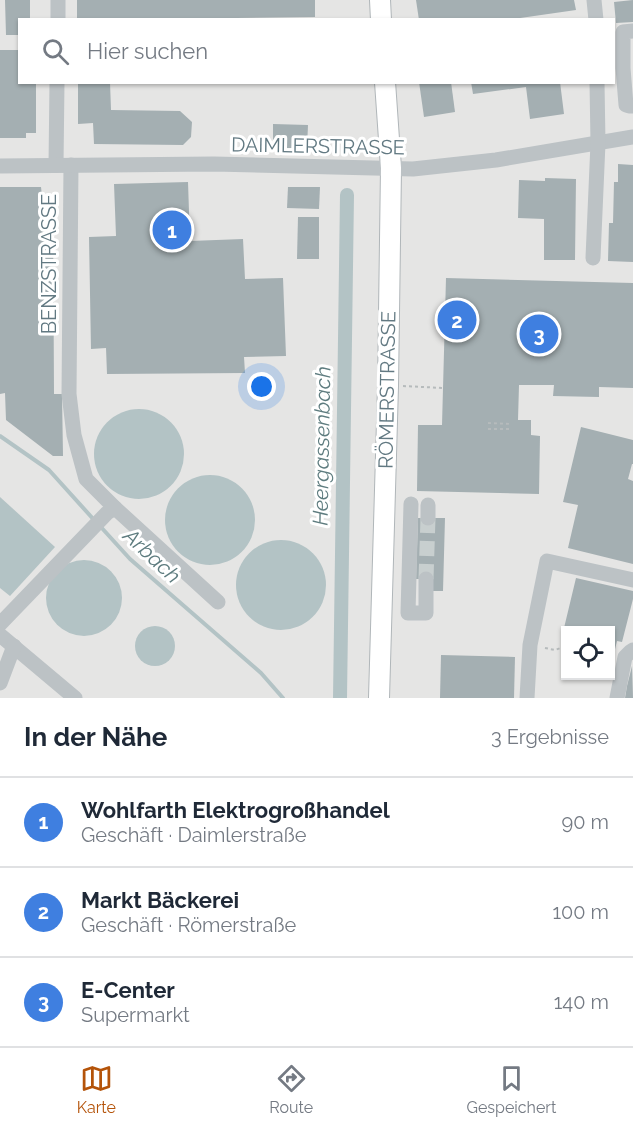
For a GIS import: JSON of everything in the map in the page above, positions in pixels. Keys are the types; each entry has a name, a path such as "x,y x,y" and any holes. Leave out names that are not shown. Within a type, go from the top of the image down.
{"main road":[{"path":"380,0 381,18"},
{"name":"RÖMERSTRASSE","path":"379,698 388,386 391,168 385,84"}],"street":[{"path":"58,0 58,18"},
{"path":"594,0 596,18"},
{"path":"623,36 625,99 626,105 633,106"},
{"name":"BENZSTRASSE","path":"57,84 63,165 70,217 69,394 74,435 86,479 111,510 218,602"},
{"path":"593,258 598,143 597,84"},
{"name":"DAIMLERSTRASSE","path":"0,166 213,164 413,169 496,160 633,138"},
{"path":"411,504 408,613 426,614 426,579"},
{"path":"0,624 111,510"},
{"path":"527,698 530,645 547,561 633,580"},
{"path":"0,635 75,698"},
{"path":"0,682 14,646"},
{"path":"617,698 625,657 633,650"}],"path":[{"path":"407,386 443,388"},
{"path":"488,423 512,424"},
{"path":"488,429 512,429"},
{"path":"530,645 555,650 561,648"}],"shaded area":[{"path":"0,0 633,0 633,698 0,698"},
{"path":"139,409 156,413 171,422 180,437 184,454 180,471 171,486 156,495 139,499 122,495 107,486 98,471 94,454 98,437 107,422 122,413"},
{"path":"210,475 227,479 242,488 251,503 255,520 251,537 242,552 227,561 210,565 193,561 178,552 169,537 165,520 169,503 178,488 193,479"},
{"path":"0,497 55,547 10,596 0,588"},
{"path":"281,540 298,544 313,553 322,568 326,585 322,602 313,617 298,626 281,630 264,626 249,617 240,602 236,585 240,568 249,553 264,544"},
{"path":"77,560 91,560 105,566 116,577 122,591 119,613 111,625 91,636 77,636 63,630 52,619 46,605 46,591 52,577 63,566"},
{"path":"155,626 169,632 175,646 169,660 155,666 141,660 135,646 141,632"}],"building":[{"path":"5,0 30,0 30,18 18,18 18,35 6,35"},
{"path":"77,0 315,0 315,17 77,18"},
{"path":"416,0 574,0 576,10 521,18 419,18"},
{"path":"633,0 633,22 616,23 614,2"},
{"path":"0,50 18,50 18,84 36,84 36,133 26,133 26,138 0,138"},
{"path":"78,84 110,84 111,110 180,111 192,122 191,137 183,145 94,144 93,123 78,124"},
{"path":"419,84 451,84 455,112 424,117"},
{"path":"471,84 560,84 564,114 530,119 526,87 473,94"},
{"path":"273,124 308,125 307,148 273,148"},
{"path":"618,164 633,165 633,262 608,261 609,223 613,223 614,182 618,182"},
{"path":"545,178 576,179 575,260 544,260 544,219 518,218 519,180 545,181"},
{"path":"188,182 190,241 243,239 245,279 283,278 286,356 244,357 245,373 107,374 106,348 91,349 89,237 116,236 114,184"},
{"path":"0,187 41,187 42,196 46,195 47,202 53,203 54,394 62,394 63,456 53,456 6,420 5,393 0,394"},
{"path":"288,187 320,187 319,209 287,208"},
{"path":"298,217 319,217 319,259 297,259"},
{"path":"446,278 633,283 633,388 599,387 599,397 553,396 554,385 519,385 518,420 531,420 531,435 540,436 539,494 417,491 418,425 442,425"},
{"path":"581,427 633,440 633,464 628,479 633,481 633,564 568,548 578,505 563,502"},
{"path":"418,518 445,518 443,591 432,591 432,579 416,579"},
{"path":"576,578 633,591 622,642 617,641 615,649 615,626 564,626"},
{"path":"441,655 515,657 514,698 440,698"},
{"path":"632,666 633,698 625,698 627,686"}],"waterway":[{"name":"Heergassenbach","path":"340,698 347,195"},
{"name":"Arbach","path":"0,436 49,470 95,521"},
{"name":"Arbach","path":"100,526 130,559 261,673 283,698"}],"tunnel":[{"path":"426,579 428,518"}],"place":[{"name":"Wohlfarth Elektrogroßhandel","path":"172,230"},
{"name":"Markt Bäckerei","path":"457,320"},
{"name":"E-Center","path":"539,334"}]}
